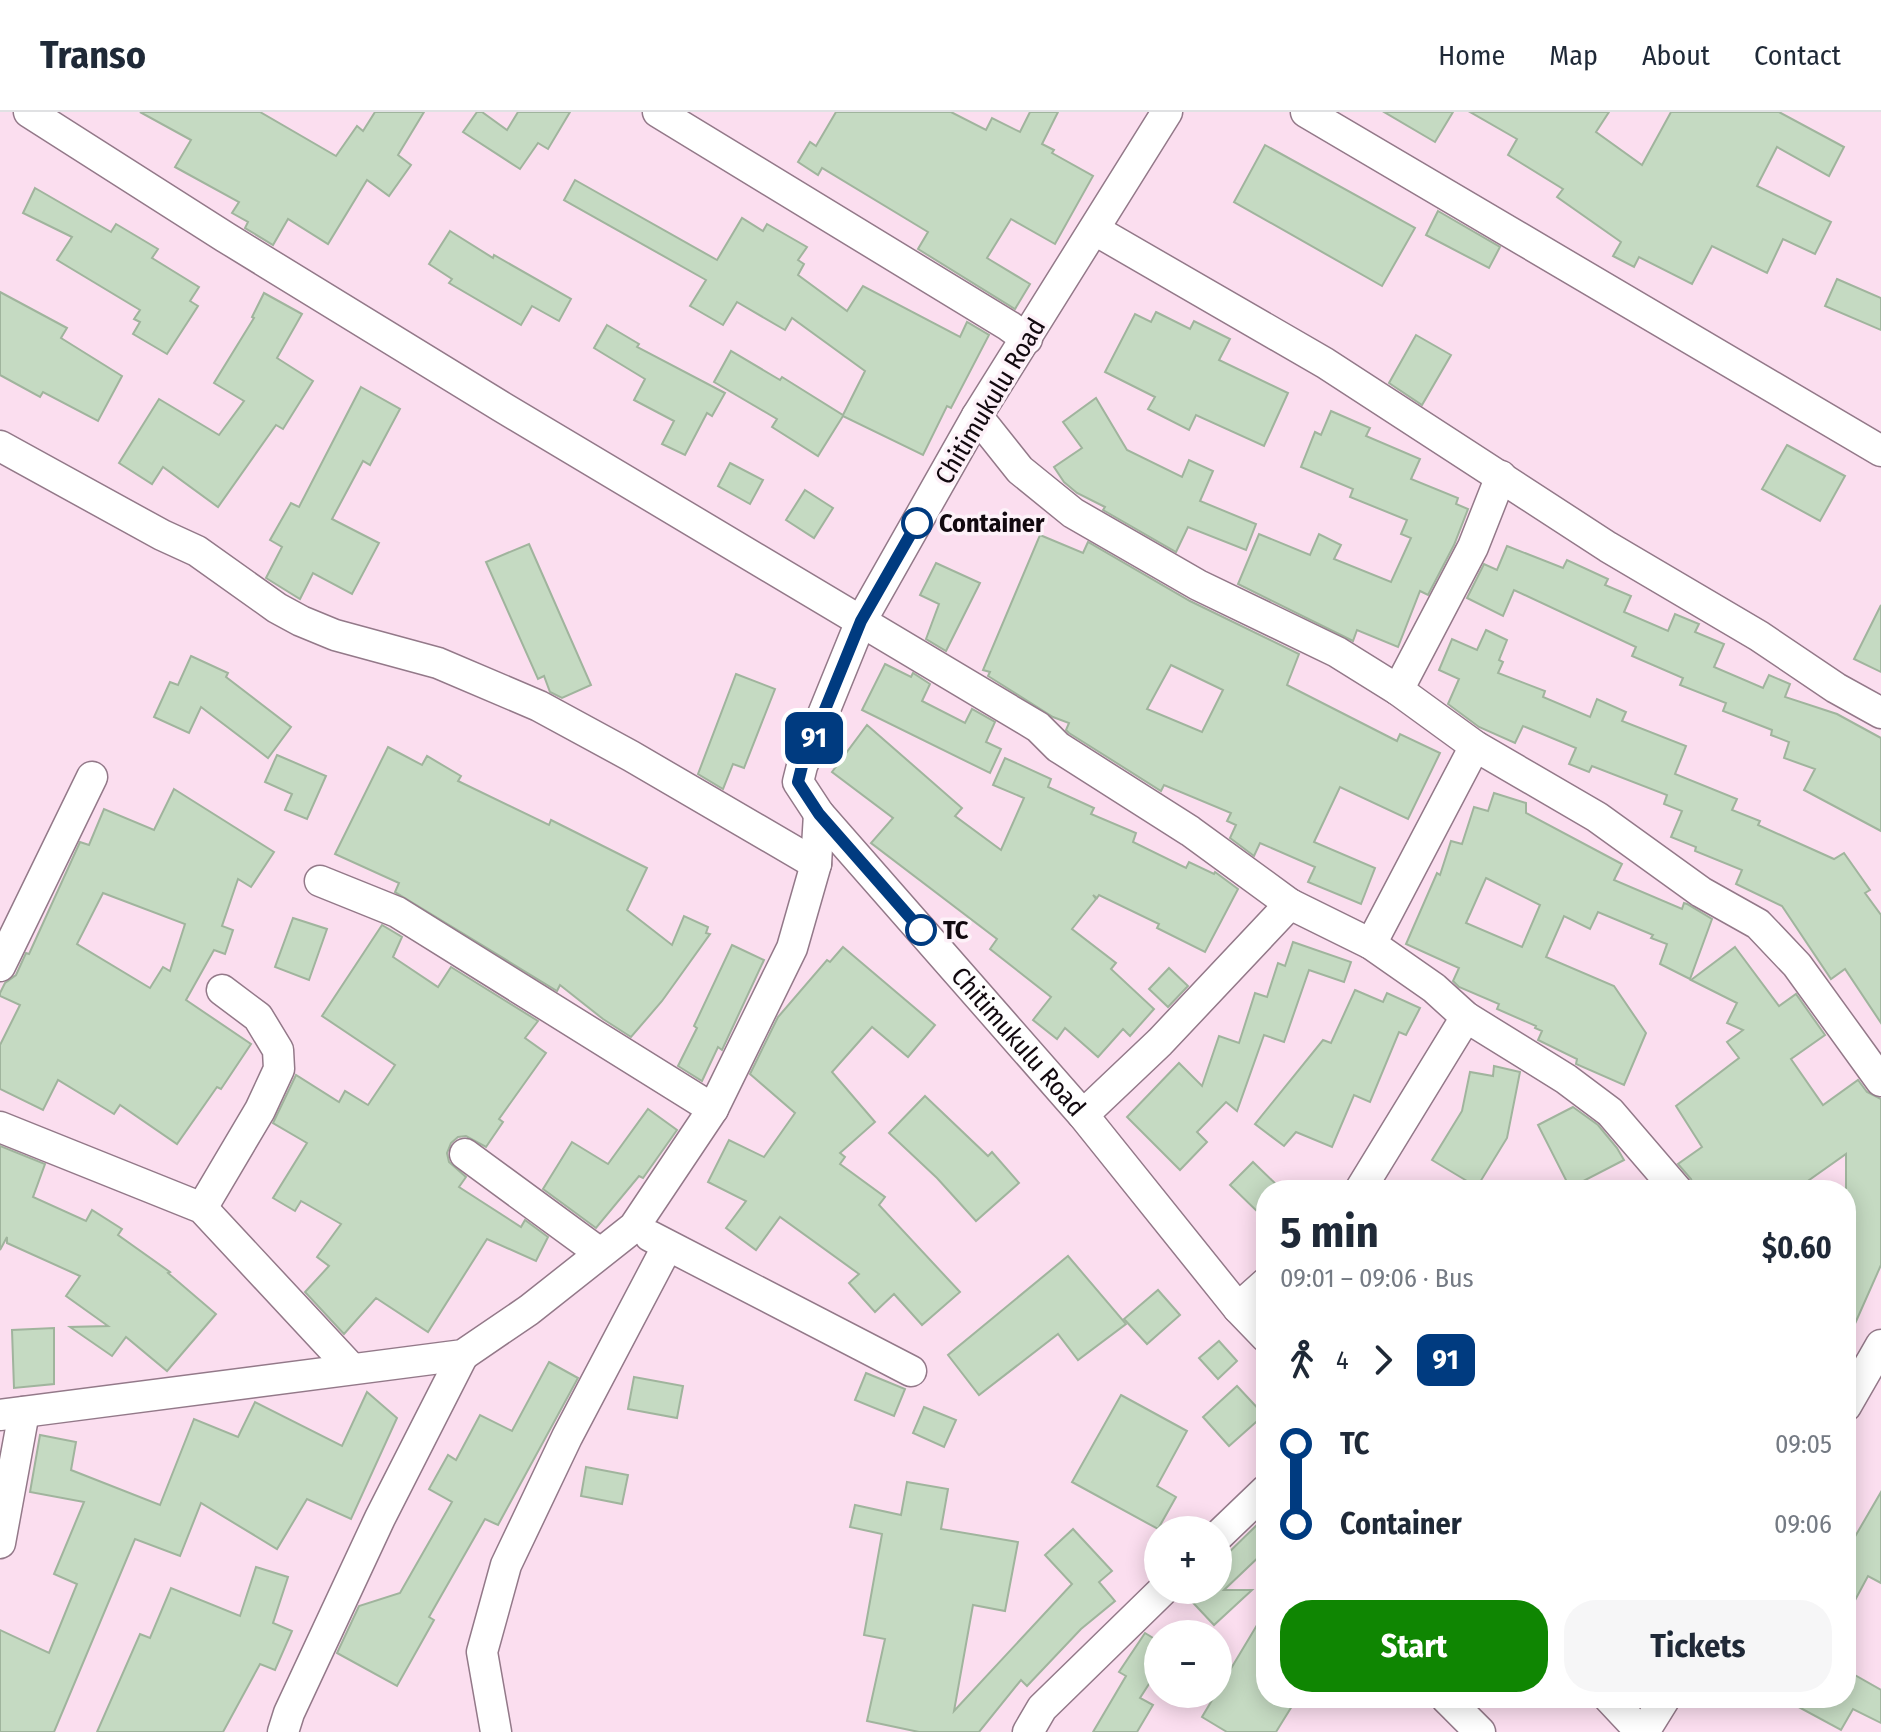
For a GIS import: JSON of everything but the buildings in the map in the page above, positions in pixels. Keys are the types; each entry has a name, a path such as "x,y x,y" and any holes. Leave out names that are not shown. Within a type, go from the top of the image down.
{"street":[{"path":"29,112 489,399 1038,727 1058,747 1190,831 1290,904 1371,944 1434,988 1466,1017 1566,1079 1610,1112 1668,1180"},
{"path":"658,112 1027,339"},
{"name":"Chitimukulu Road","path":"1167,112 977,416 861,621 798,782 819,814 1083,1115 1256,1327"},
{"path":"1306,112 1881,451"},
{"path":"1095,230 1325,363 1608,547 1759,636 1836,688 1881,713"},
{"path":"977,416 1020,470 1073,513 1198,585 1337,652 1398,690 1475,746 1597,817 1701,892 1758,924 1797,965 1881,1081"},
{"path":"0,446 197,551 277,608 301,621 335,635 438,663 539,706 816,864"},
{"path":"1398,690 1473,547 1501,476"},
{"path":"1371,944 1475,746"},
{"path":"0,966 92,777"},
{"path":"0,1543 12,1413 463,1355 529,1310 634,1227 713,1109 792,948 816,864 819,814"},
{"path":"320,881 397,912 713,1109"},
{"path":"1083,1115 1160,1042 1290,904"},
{"path":"202,1208 260,1110 279,1069 278,1050 258,1017 222,990"},
{"path":"1366,1180 1466,1017"},
{"path":"0,1127 202,1208 351,1368"},
{"path":"465,1154 600,1253"},
{"path":"634,1227 667,1247 911,1371"},
{"path":"496,1732 482,1652 506,1565 567,1437 667,1247"},
{"path":"1238,1308 1256,1292"},
{"path":"1858,1393 1881,1345"},
{"path":"283,1732 380,1518 463,1355"},
{"path":"1232,1523 1256,1500"},
{"path":"1028,1732 1042,1708 1149,1604"},
{"path":"1453,1708 1468,1728"},
{"path":"1619,1708 1643,1732 1659,1708"}],"bus line":[{"name":"91","path":"917,523 861,621 798,782 819,814 921,930"}],"place":[{"name":"Container","path":"917,523"},
{"name":"TC","path":"921,930"}]}
